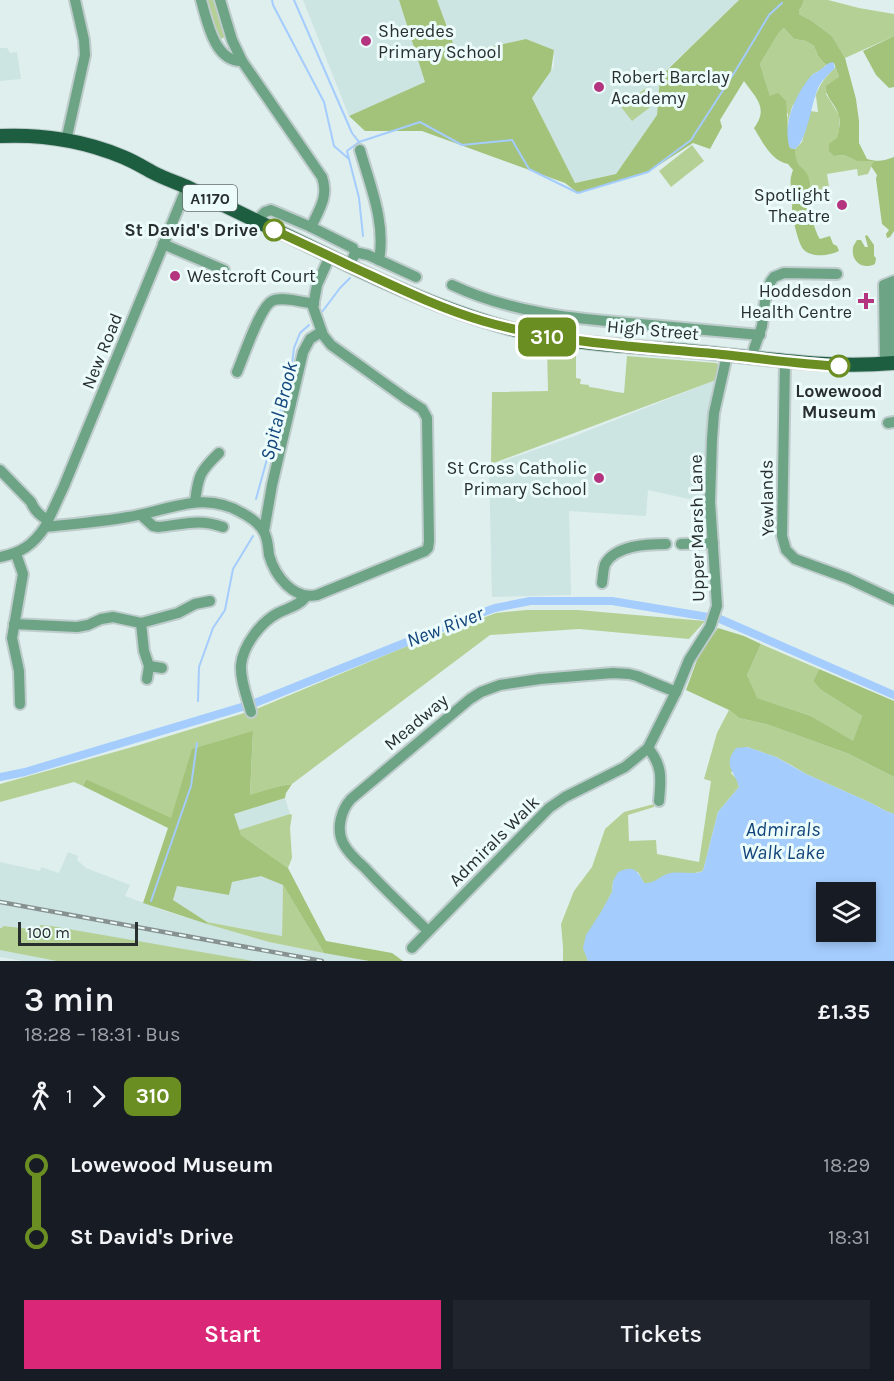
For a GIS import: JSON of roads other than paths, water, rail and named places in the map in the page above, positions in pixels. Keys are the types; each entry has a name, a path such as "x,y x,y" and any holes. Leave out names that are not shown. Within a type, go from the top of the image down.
{"main road":[{"name":"A1170","path":"0,136 66,141 95,147 124,157 330,256 352,259"},
{"name":"High Street","path":"352,259 384,281 461,314 533,334 592,342 840,366 891,364"}],"street":[{"path":"66,141 85,55 84,39 75,0"},
{"path":"201,0 216,45 225,55 235,61 242,61"},
{"path":"220,0 232,40 242,61 324,181 325,198 311,227"},
{"path":"216,45 232,40"},
{"path":"360,150 380,222 379,260"},
{"name":"New Road","path":"47,524 99,403 186,187"},
{"path":"256,221 265,212 271,210 351,246 355,250 352,259"},
{"path":"164,244 224,270"},
{"path":"352,259 364,254 416,277"},
{"path":"321,332 310,339 303,352 272,485 264,531 273,565 281,578 291,589 306,596 317,595 424,552 428,548 429,541 428,418 422,409 331,345 321,332 314,304 317,285 330,256"},
{"path":"753,358 762,326 766,293 774,277 784,273 837,274"},
{"path":"890,283 891,364"},
{"path":"452,285 521,309 594,320 759,335"},
{"path":"237,372 260,317 269,303 282,299 314,304"},
{"path":"592,342 594,320"},
{"name":"Upper Marsh Lane","path":"676,692 688,660 710,627 716,608 710,502 712,439 716,405 727,355"},
{"name":"Yewlands","path":"785,361 782,536 786,550 795,559 847,578 894,600"},
{"path":"195,502 201,473 219,453"},
{"path":"0,470 31,502 33,508 47,524"},
{"path":"31,502 54,506"},
{"path":"0,557 16,554 34,541 47,524 113,520 195,502 230,507 251,519 264,531"},
{"path":"141,515 153,526 158,527 199,522 223,527"},
{"path":"681,544 712,543"},
{"path":"602,583 605,565 613,555 627,549 666,544"},
{"path":"16,554 23,574 12,638 19,671 20,704"},
{"path":"251,712 241,670 245,653 255,632 268,620 301,602 306,596"},
{"path":"14,624 83,626 113,617 141,622 178,613 195,604 210,601"},
{"path":"141,622 149,666 147,679"},
{"path":"149,666 162,668"},
{"name":"Meadway","path":"428,931 375,879 343,843 342,813 351,799 470,699 493,687 540,679 620,673 637,676 676,692"},
{"name":"Admirals Walk","path":"412,948 549,808 565,797 625,767 648,748 676,692"},
{"path":"648,748 657,760 660,770 659,801"}],"water":[{"path":"833,62 835,68 822,81 816,93 803,138 795,149 790,148 788,129 795,101 811,76"},
{"name":"Admirals Walk Lake","path":"747,747 776,757 806,774 894,814 894,961 588,961 583,948 586,935 612,892 613,881 618,872 627,869 634,870 644,883 648,883 672,873 703,871 718,812 739,787 730,764 736,748"}],"waterway":[{"path":"272,0 324,102 334,146 349,159"},
{"path":"294,0 352,133 359,142"},
{"name":"Spital Brook","path":"363,236 359,198 347,151 359,142 420,122 462,145 512,140 529,169 578,193 648,172 691,140 769,15 782,3"},
{"name":"Spital Brook","path":"322,312 350,278"},
{"name":"Spital Brook","path":"256,499 291,372 294,348 300,333 309,325"},
{"name":"Spital Brook","path":"198,701 199,667 213,628 225,610 233,569 253,536"},
{"name":"New River","path":"0,777 25,772 255,703 454,623 495,608 530,601 612,601 720,619 894,695"},
{"name":"Spital Brook","path":"151,901 191,786 197,743"}],"railway":[{"path":"0,902 322,961"}],"place":[{"name":"Sheredes Primary School","path":"366,41"},
{"name":"Robert Barclay Academy","path":"599,87"},
{"name":"Spotlight Theatre","path":"842,205"},
{"name":"St David's Drive","path":"274,230"},
{"name":"Westcroft Court","path":"175,276"},
{"name":"Hoddesdon Health Centre","path":"866,301"},
{"name":"Lowewood Museum","path":"839,366"},
{"name":"St Cross Catholic Primary School","path":"599,478"}]}
